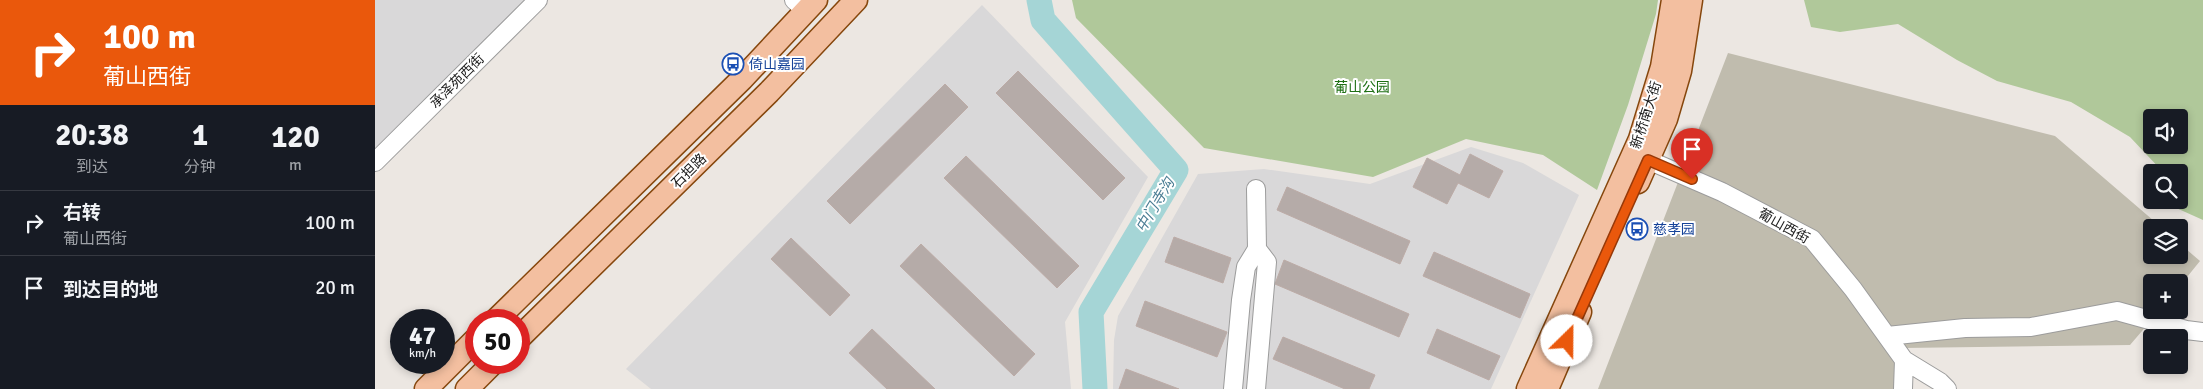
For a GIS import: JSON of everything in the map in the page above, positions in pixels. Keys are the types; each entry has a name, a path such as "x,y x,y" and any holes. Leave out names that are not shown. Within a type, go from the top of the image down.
{"main road":[{"name":"石担路","path":"530,327 769,92 856,0"},
{"name":"新桥南大街","path":"1527,389 1640,139 1662,67 1673,0"},
{"name":"新桥南大街","path":"1547,389 1666,119 1680,71 1691,0"},
{"name":"石担路","path":"507,309 742,79 805,4"},
{"path":"425,389 465,350"},
{"path":"467,389 482,374"}],"street":[{"name":"承泽苑西街","path":"375,162 539,0"},
{"name":"葡山西街","path":"1648,160 1722,192 1811,239 1853,289 1904,360"},
{"path":"1233,389 1246,267 1257,249 1256,189"},
{"path":"1256,389 1267,262 1257,249"},
{"path":"1887,336 1965,328 2031,327 2117,310 2186,330 2203,332"},
{"path":"1903,389 1904,360 1940,382 1947,389"}],"shaded area":[{"path":"375,0 529,0 375,152"},
{"path":"982,5 1148,177 1065,322 1071,389 651,389 626,369"},
{"path":"1728,53 2055,136 2152,219 2143,219 2143,264 2188,264 2188,251 2200,261 2188,276 2188,274 2143,274 2143,319 2152,319 2130,345 1903,348 1897,389 1598,389"},
{"path":"1471,147 1523,163 1579,195 1491,389 1113,389 1114,340 1118,316 1198,174 1264,169 1370,184"}],"green space":[{"name":"葡山公园","path":"1072,0 1658,0 1656,14 1628,105 1597,190 1543,155 1466,139 1373,177 1204,148 1076,18"},
{"path":"1804,0 2203,0 2203,220 2178,209 2188,209 2188,164 2155,164 2146,154 2188,154 2188,109 2143,109 2143,151 2130,137 2071,102 1997,81 1957,60 1898,24 1840,32 1811,27"}],"building":[{"path":"1018,71 1125,178 1103,200 996,93"},
{"path":"945,84 968,107 850,224 827,201"},
{"path":"1470,154 1503,171 1489,198 1458,183 1447,204 1413,187 1427,158 1460,175"},
{"path":"966,156 1079,266 1057,288 944,178"},
{"path":"1287,187 1410,241 1400,264 1277,210"},
{"path":"1174,237 1231,258 1223,283 1165,262"},
{"path":"791,238 850,295 830,316 771,259"},
{"path":"921,244 1035,354 1014,376 900,266"},
{"path":"1434,252 1530,294 1520,318 1423,276"},
{"path":"1284,260 1409,314 1399,337 1275,284"},
{"path":"1145,301 1227,332 1217,357 1136,326"},
{"path":"872,329 935,389 887,389 849,353"},
{"path":"1437,329 1500,356 1489,380 1427,353"},
{"path":"1283,337 1375,375 1369,389 1345,389 1273,359"},
{"path":"1126,369 1179,389 1119,389"}],"waterway":[{"name":"中门寺沟","path":"1039,0 1043,20 1176,170 1091,312 1095,389"}],"place":[{"name":"倚山嘉园","path":"733,64"},
{"name":"慈孝园","path":"1637,229"}],"route":[{"path":"1567,341 1648,160 1692,179"}]}
